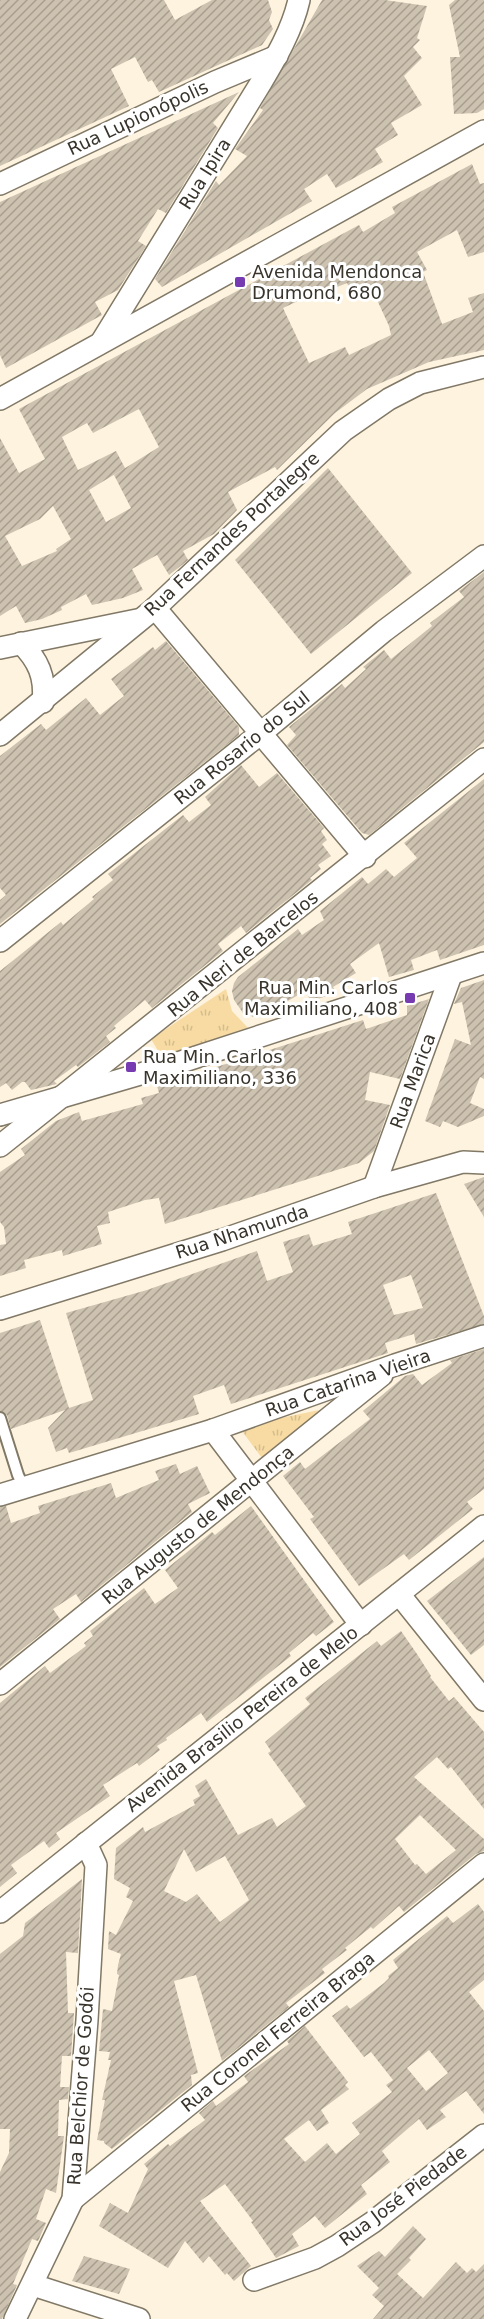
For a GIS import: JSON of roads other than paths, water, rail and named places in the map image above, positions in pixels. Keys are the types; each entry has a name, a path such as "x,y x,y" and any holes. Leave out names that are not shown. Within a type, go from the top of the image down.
{"street":[{"name":"Rua Ipira","path":"100,343 277,56 293,21 299,0"},
{"name":"Rua Lupionópolis","path":"0,184 215,82 277,56"},
{"path":"0,399 484,131"},
{"name":"Rua Fernandes Portalegre","path":"0,735 43,702 147,614 227,542 269,498 362,416 420,383 484,367"},
{"name":"Rua Rosario do Sul","path":"0,941 260,734 384,631 484,556"},
{"path":"0,648 147,614 260,734 365,856"},
{"path":"21,643 31,654 42,673 43,702"},
{"name":"Rua Neri de Barcelos","path":"0,1146 484,759"},
{"path":"0,1115 178,1063 484,963"},
{"name":"Rua Marica","path":"374,1187 450,975"},
{"name":"Rua Nhamunda","path":"0,1309 222,1240 374,1187 463,1162 484,1163"},
{"name":"Rua Catarina Vieira","path":"0,1495 213,1430 484,1336"},
{"name":"Rua Augusto de Mendonça","path":"0,1684 395,1365"},
{"path":"213,1430 361,1625"},
{"name":"Avenida Brasilio Pereira de Melo","path":"0,1912 484,1526"},
{"path":"399,1594 484,1700"},
{"name":"Rua Belchior de Godói","path":"15,2319 73,2199 96,1865 86,1843"},
{"name":"Rua Coronel Ferreira Braga","path":"73,2199 484,1864"},
{"name":"Rua José Piedade","path":"254,2280 315,2258 337,2246 373,2222 484,2135"},
{"path":"33,2285 139,2319"}],"lane":[{"path":"0,1418 24,1488"}],"place":[{"name":"Avenida Mendonca Drumond, 680","path":"240,282"},
{"name":"Rua Min. Carlos Maximiliano, 408","path":"410,998"},
{"name":"Rua Min. Carlos Maximiliano, 336","path":"131,1067"}]}
